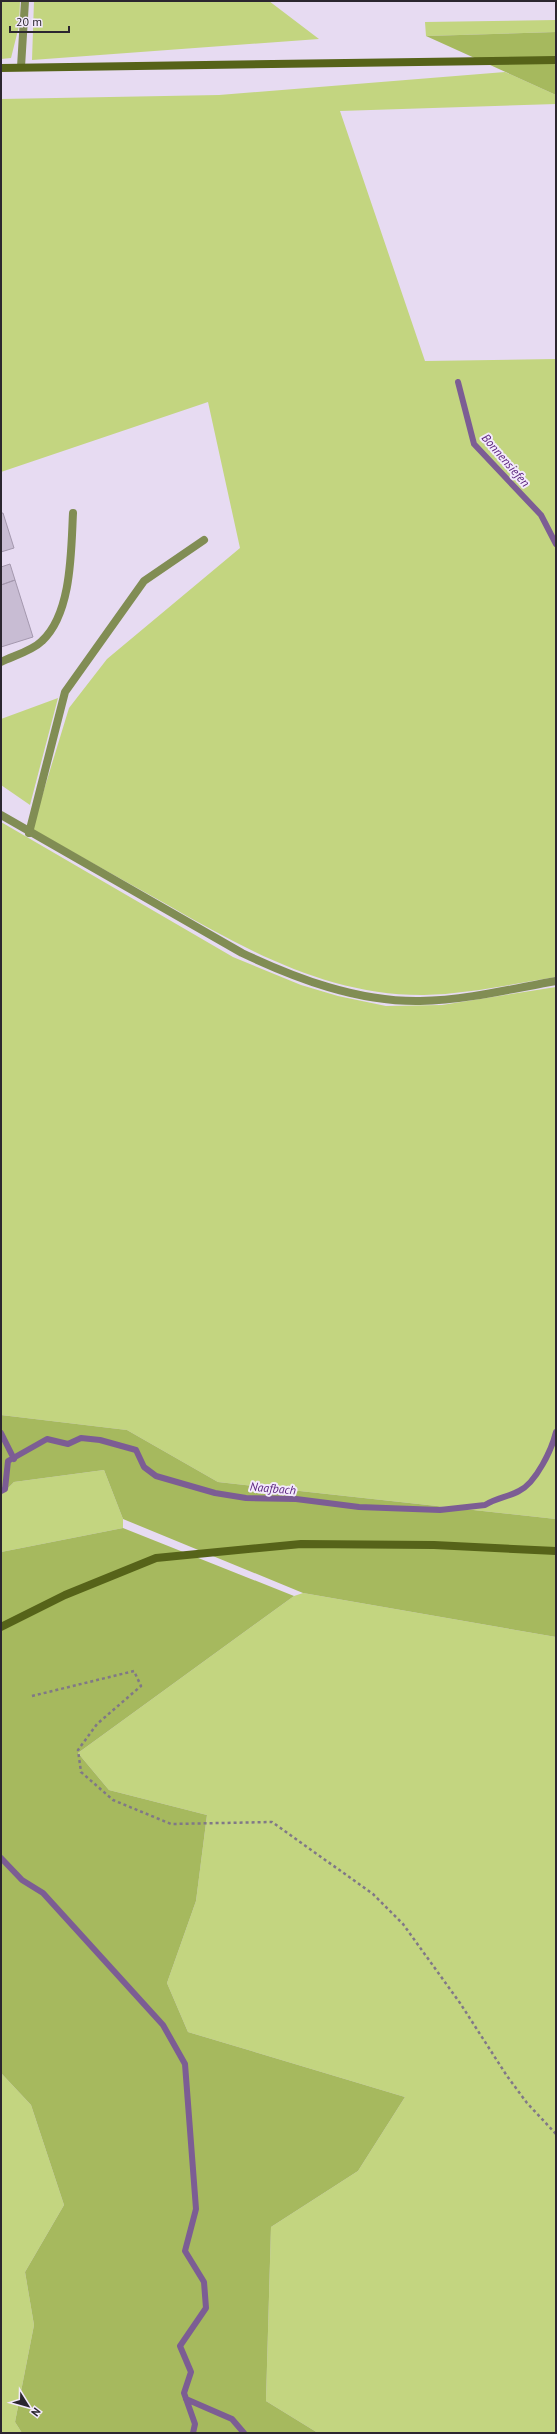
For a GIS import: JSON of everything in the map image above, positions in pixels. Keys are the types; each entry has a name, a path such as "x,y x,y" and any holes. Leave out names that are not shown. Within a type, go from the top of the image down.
{"main road":[{"path":"1,68 423,64 556,60"},
{"path":"1,1627 66,1595 156,1558 301,1544 434,1545 556,1551"}],"street":[{"path":"21,68 25,1"},
{"path":"1,662 42,642 59,619 70,564 73,513"},
{"path":"29,833 65,692 144,581 204,540"},
{"path":"1,815 29,833 242,953 283,972 334,988 375,998 420,1001 475,995 556,981"}],"path":[{"path":"32,1696 134,1671 141,1686 97,1724 78,1750 81,1772 114,1800 171,1824 272,1822 373,1894 403,1924 460,2003 507,2076 527,2103 556,2134"}],"green space":[{"path":"1,1 20,1 19,26 11,58 1,59"},
{"path":"34,1 269,1 319,39 32,60"},
{"path":"556,20 556,32 426,36 425,22"},
{"path":"556,32 556,95 426,36"},
{"path":"505,72 556,95 556,104 340,111 425,361 556,359 556,977 457,993 424,995 389,993 355,988 322,979 289,967 258,953 196,921 32,829 69,708 107,659 240,548 208,402 1,472 1,99 219,95"},
{"path":"58,698 30,805 1,785 1,719"},
{"path":"1,822 233,957 301,985 338,996 386,1006 442,1005 556,987 556,1519 218,1482 127,1430 1,1415"},
{"path":"1,1415 127,1430 218,1482 556,1519 556,1637 303,1593 123,1519 104,1470 14,1482 1,1495"},
{"path":"104,1470 123,1519 123,1528 1,1552 1,1495 14,1482"},
{"path":"123,1528 294,1596 78,1753 109,1790 207,1815 196,1901 167,1983 188,2032 405,2097 358,2171 271,2227 266,2401 318,2433 22,2433 15,2422 34,2325 25,2272 64,2205 31,2105 1,2073 1,1552"},
{"path":"303,1593 556,1637 556,2433 318,2433 266,2401 271,2227 358,2171 405,2097 188,2032 167,1983 196,1901 207,1815 109,1790 78,1753 294,1596"},
{"path":"1,2073 31,2105 64,2205 25,2272 34,2325 15,2422 22,2433 1,2433"}],"building":[{"path":"1,513 3,513 14,548 1,552"},
{"path":"10,564 15,580 1,585 1,567"},
{"path":"15,580 33,637 1,647 1,585"}],"waterway":[{"name":"Bonnensiefen","path":"458,382 474,444 541,515 556,544"},
{"name":"Naafbach","path":"1,1491 5,1489 8,1461 47,1439 68,1444 81,1438 100,1440 136,1450 144,1467 156,1476 215,1493 246,1498 296,1499 359,1507 440,1510 485,1505 515,1493 525,1487 542,1465 551,1447 556,1432"},
{"path":"1,1433 14,1459"},
{"path":"1,1858 22,1880 43,1893 163,2025 185,2064 196,2209 185,2251 204,2282 206,2308 180,2346 191,2372 184,2393 195,2424 193,2433"},
{"path":"186,2399 232,2419 244,2433"}]}
